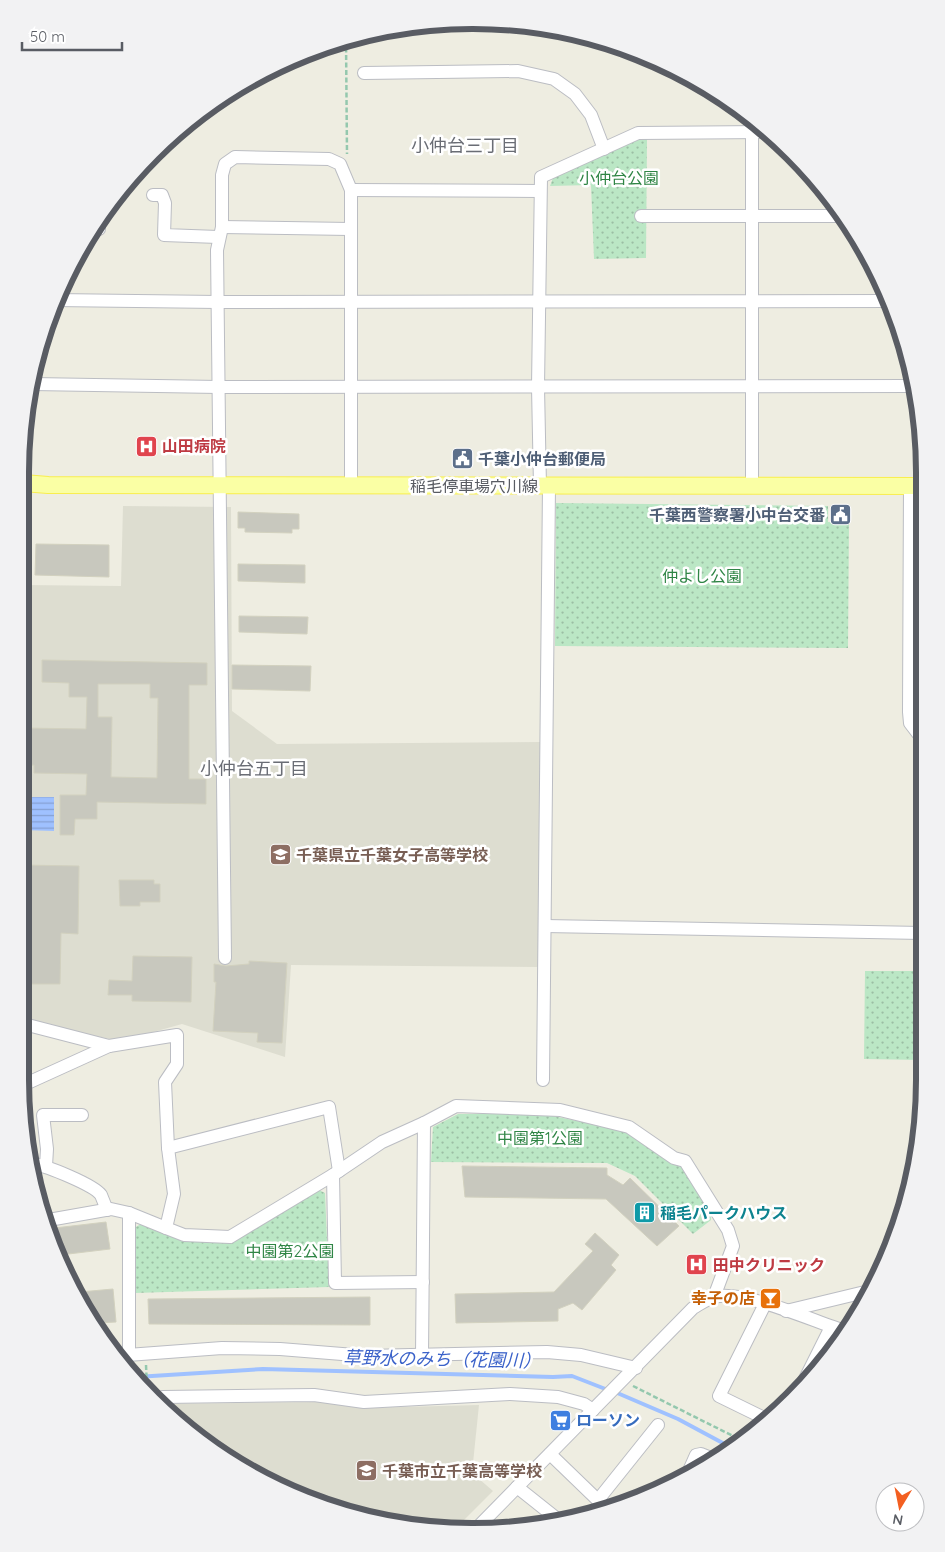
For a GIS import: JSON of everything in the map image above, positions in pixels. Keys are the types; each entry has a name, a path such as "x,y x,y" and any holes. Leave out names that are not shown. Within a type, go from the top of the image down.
{"main road":[{"name":"稲毛停車場穴川線","path":"29,483 351,486 916,486"}],"street":[{"path":"364,73 518,71 554,79 576,94 591,116 604,149"},
{"path":"752,128 752,485"},
{"path":"543,1080 545,486 538,387 541,177 638,133 757,132"},
{"path":"225,958 216,250 220,232 222,175 225,164 235,157 329,159 340,164 351,190 351,486"},
{"path":"351,190 540,191"},
{"path":"153,195 162,195 165,202 164,235 350,229"},
{"path":"641,216 834,216"},
{"path":"64,300 218,302 881,301"},
{"path":"37,384 219,387 908,386"},
{"path":"916,514 909,712 910,723 916,731"},
{"path":"545,926 916,932"},
{"path":"29,1025 108,1046"},
{"path":"29,1082 108,1046 178,1035 177,1064 165,1082 168,1148 174,1194 166,1228"},
{"path":"51,1220 107,1210 129,1213 184,1235 230,1237 336,1173 382,1142 456,1106 560,1110 628,1127 674,1158 685,1161 728,1230 734,1246 714,1297"},
{"path":"168,1148 329,1107 336,1173 335,1283 423,1282"},
{"path":"82,1115 44,1115 47,1149 40,1165 100,1194 107,1210"},
{"path":"422,1356 424,1123"},
{"path":"129,1213 129,1355"},
{"path":"786,1311 862,1292"},
{"path":"482,1523 693,1308 714,1297 729,1296 765,1304 839,1329"},
{"path":"761,1417 719,1396 765,1304"},
{"path":"812,1365 831,1327"},
{"path":"125,1355 222,1348 280,1349 367,1356 546,1352 581,1355 636,1368"},
{"path":"165,1399 314,1395 364,1402 510,1394 558,1396 597,1406"},
{"path":"598,1500 658,1425"},
{"path":"550,1454 602,1504"},
{"path":"691,1465 696,1455 701,1454 706,1456"},
{"path":"517,1487 553,1516"}],"path":[{"path":"340,164 347,156 346,47"},
{"path":"146,1368 146,1379"},
{"path":"623,1381 735,1437"}],"shaded area":[{"name":"千葉県立千葉女子高等学校","path":"123,506 231,507 232,711 277,744 541,742 538,967 291,965 285,1057 182,1024 121,1041 29,1023 29,585 121,586"},
{"name":"千葉市立千葉高等学校","path":"320,1402 364,1408 479,1405 473,1463 478,1478 493,1491 461,1523 386,1515 358,1508 330,1500 303,1489 251,1464 202,1432 170,1404"}],"green space":[{"name":"小仲台公園","path":"642,138 647,138 646,258 594,259 591,185 550,186 554,175"},
{"name":"仲よし公園","path":"556,503 828,506 828,522 849,523 848,648 555,646"},
{"path":"865,971 916,971 916,1060 864,1059"},
{"name":"中園第1公園","path":"458,1114 543,1114 626,1131 680,1164 711,1209 711,1220 693,1234 635,1176 607,1163 431,1162 433,1127"},
{"name":"中園第2公園","path":"319,1190 325,1193 329,1287 135,1293 134,1228 141,1224 235,1241"}],"water":[{"path":"29,797 54,797 54,831 29,830"}],"building":[{"path":"238,512 299,514 299,529 292,529 292,533 245,532 245,528 238,528"},
{"path":"36,544 109,545 109,577 35,575"},
{"path":"238,564 305,565 305,583 238,581"},
{"path":"239,616 308,617 307,634 239,632"},
{"path":"42,660 207,663 207,685 189,685 189,779 206,779 206,804 97,802 97,819 75,819 74,835 60,835 60,795 86,795 87,774 34,773 34,765 29,765 29,728 86,729 87,697 69,697 69,683 42,682","holes":["98,684 150,684 150,698 158,698 157,778 111,777 112,717 98,717"]},
{"path":"232,665 311,666 310,691 232,689"},
{"path":"29,865 79,866 78,934 61,933 60,984 29,984"},
{"path":"119,880 154,880 154,884 160,884 160,902 140,902 140,906 120,906"},
{"path":"133,956 192,957 191,1002 132,1001 132,995 108,995 109,980 132,981"},
{"path":"249,961 287,963 282,1043 257,1042 258,1033 213,1031 216,982 214,982 214,964 226,966 249,964"},
{"name":"稲毛パークハウス","path":"462,1166 607,1168 607,1175 623,1185 630,1178 679,1226 657,1246 606,1199 465,1197"},
{"path":"106,1222 110,1249 65,1254 54,1228"},
{"path":"595,1233 619,1255 611,1265 616,1270 582,1310 573,1303 558,1309 558,1321 456,1323 455,1294 554,1292 593,1251 585,1244"},
{"path":"113,1289 116,1322 102,1323 83,1292"},
{"path":"370,1297 370,1325 149,1324 148,1299"}],"waterway":[{"name":"草野水のみち（花園川）","path":"143,1377 263,1369 572,1376 608,1390"},
{"name":"草野水のみち（花園川）","path":"615,1392 678,1419 725,1444"}],"place":[{"name":"山田病院","path":"146,446"},
{"name":"千葉小仲台郵便局","path":"462,459"},
{"name":"千葉西警察署小中台交番","path":"841,515"},
{"name":"千葉県立千葉女子高等学校","path":"280,855"},
{"name":"稲毛パークハウス","path":"644,1213"},
{"name":"田中クリニック","path":"697,1265"},
{"name":"幸子の店","path":"771,1298"},
{"name":"ローソン","path":"560,1420"},
{"name":"千葉市立千葉高等学校","path":"366,1471"}],"district":[{"name":"小仲台三丁目","path":"465,145"},
{"name":"小仲台五丁目","path":"254,768"}]}
